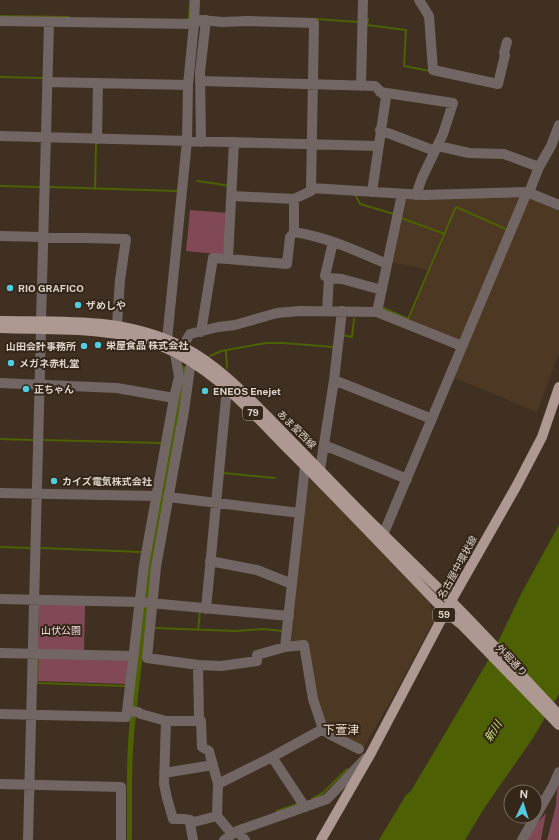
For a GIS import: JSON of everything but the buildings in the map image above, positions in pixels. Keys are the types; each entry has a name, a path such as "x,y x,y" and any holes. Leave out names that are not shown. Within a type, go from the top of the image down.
{"main road":[{"name":"あま愛西線","path":"0,321 117,334 179,350 207,361 234,384 383,535 451,601"},
{"name":"あま愛西線","path":"0,328 99,323 117,325 145,332 167,340 227,388 305,466 446,612"},
{"name":"名古屋中環状線","path":"321,840 371,753 451,601 517,485 542,437 559,387"},
{"name":"外堀通り","path":"451,601 465,622 559,725"},
{"name":"外堀通り","path":"446,612 465,622 559,714"}],"street":[{"path":"167,340 187,141 188,85 195,0"},
{"path":"361,86 363,0"},
{"path":"419,0 429,16 433,70 498,84 507,42"},
{"path":"0,21 194,24 201,20 206,20 222,22 248,21 314,23 311,191 294,199 232,196"},
{"path":"201,142 200,81 206,20"},
{"path":"28,840 48,22"},
{"path":"200,81 375,86 386,97 372,192"},
{"path":"47,82 188,85"},
{"path":"97,138 98,83"},
{"path":"380,92 453,103 447,125 422,178 416,195"},
{"path":"383,535 527,192 530,190 539,167 551,146 559,125"},
{"path":"380,130 437,149 469,153 504,154 539,167"},
{"path":"0,136 378,146"},
{"path":"228,259 234,142"},
{"path":"311,188 416,195 527,192 559,204"},
{"path":"377,312 402,194"},
{"path":"201,332 212,258 287,264 290,237 294,232 294,199"},
{"path":"294,232 309,234 387,264"},
{"path":"0,236 126,239 120,280 117,325"},
{"path":"332,242 325,276 382,290"},
{"path":"327,310 329,278"},
{"path":"359,749 329,734 323,729 313,699 304,646 285,647 257,655 257,661 221,666 198,665 147,658 144,565 179,372 179,350 190,334 218,327 235,325 278,313 300,310 377,312 462,346"},
{"path":"320,470 334,380 342,311"},
{"path":"0,714 126,717 131,712 133,656 156,567 184,411 190,368 194,362"},
{"path":"334,380 432,420"},
{"path":"0,383 117,388 174,398"},
{"path":"206,609 227,388"},
{"path":"324,445 407,479"},
{"path":"285,647 305,466"},
{"path":"0,493 36,495 156,496"},
{"path":"168,497 300,513"},
{"path":"210,561 257,570 292,584"},
{"path":"0,599 146,602 289,616"},
{"path":"0,653 133,656"},
{"path":"198,665 199,718 201,721 202,747 209,751 218,784 216,816 231,835 245,840"},
{"path":"131,712 166,721 201,721"},
{"path":"166,721 164,773 167,798 173,819 190,820 193,840"},
{"path":"218,784 272,758 323,729"},
{"path":"231,835 326,799 371,753"},
{"path":"272,758 305,807"},
{"path":"164,773 213,766"},
{"path":"522,840 554,784 559,772"},
{"path":"0,784 121,787 121,840"},
{"path":"190,823 216,816"}],"shaded area":[{"path":"521,196 507,228 456,206 444,233 401,217 405,197"},
{"path":"533,197 559,207 559,353 537,412 453,377 528,199"},
{"path":"457,208 506,230 460,341 409,320"},
{"path":"400,218 444,234 428,270 391,262"},
{"path":"306,473 430,600 433,622 398,688 364,747 358,746 324,726 305,644 288,645"}],"green space":[{"path":"190,210 229,213 227,255 186,251"},
{"name":"山伏公園","path":"39,603 85,604 84,657 128,659 126,684 37,681"},
{"path":"559,786 559,840 547,840 556,805 557,790"},
{"path":"546,813 541,840 526,840 536,824 543,824 543,816"}],"water":[{"path":"181,364 187,369 158,547 140,680 133,754 132,840 127,840 127,756 133,682 151,546"},
{"name":"新川","path":"559,525 559,694 533,738 485,807 465,840 379,840 406,795 411,791 492,654 522,592"}],"waterway":[{"path":"187,19 189,19 190,0"},
{"path":"0,16 69,17"},
{"path":"316,19 358,22"},
{"path":"368,19 367,25 406,30 404,66 430,71"},
{"path":"0,77 42,78"},
{"path":"95,189 96,143"},
{"path":"197,181 229,186"},
{"path":"0,186 39,187"},
{"path":"50,187 177,191"},
{"path":"355,194 360,204 394,214"},
{"path":"383,308 408,319 456,207 506,229"},
{"path":"401,218 445,234"},
{"path":"342,335 352,337 354,319"},
{"path":"210,356 221,351 266,343 334,347"},
{"path":"226,351 227,368"},
{"path":"0,439 33,440"},
{"path":"44,440 161,443"},
{"path":"224,473 275,478"},
{"path":"0,547 30,548"},
{"path":"41,548 141,552"},
{"path":"198,630 200,612"},
{"path":"155,628 235,631 263,629 283,631"},
{"path":"38,657 37,683 126,686"},
{"path":"312,799 323,793 347,769"},
{"path":"277,813 277,811 298,804"}],"place":[{"name":"RIO GRAFICO","path":"10,288"},
{"name":"ザめしや","path":"78,305"},
{"name":"栄屋食品 株式会社","path":"98,345"},
{"name":"山田会計事務所","path":"84,346"},
{"name":"メガネ赤札堂","path":"11,363"},
{"name":"正ちゃん","path":"26,389"},
{"name":"ENEOS Enejet","path":"205,391"},
{"name":"カイズ電気株式会社","path":"54,481"}],"district":[{"name":"下萱津","path":"341,730"}]}
